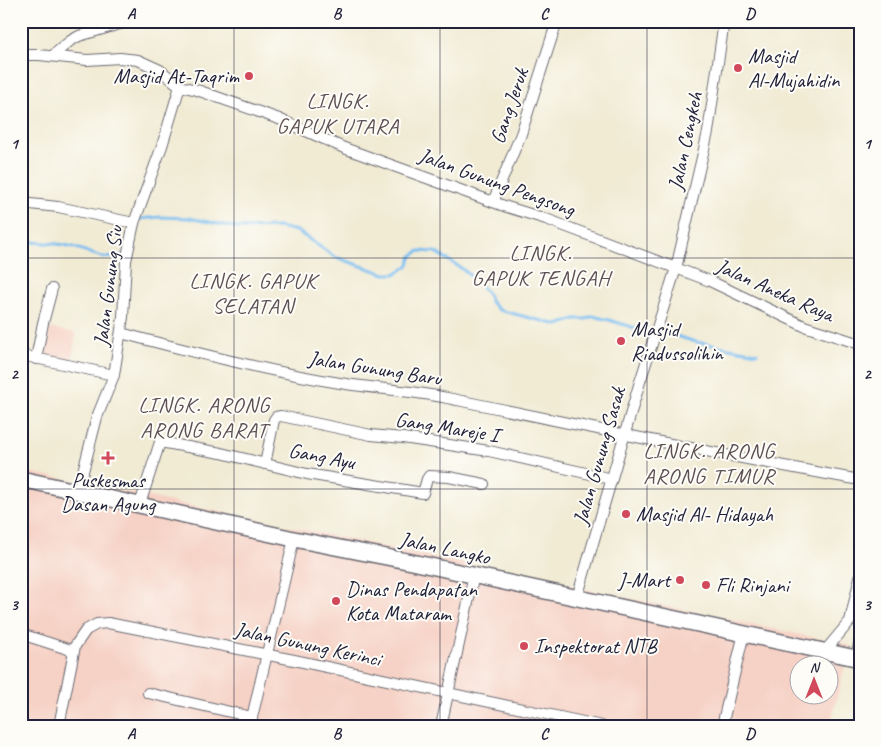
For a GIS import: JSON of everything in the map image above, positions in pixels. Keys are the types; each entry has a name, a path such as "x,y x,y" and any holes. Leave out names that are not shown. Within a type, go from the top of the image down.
{"main road":[{"name":"Jalan Langko","path":"21,479 294,539 474,575 858,658"}],"street":[{"path":"52,56 79,36 130,21"},
{"name":"Gang Jeruk","path":"493,202 521,134 556,21"},
{"name":"Jalan Cengkeh","path":"676,268 708,132 724,21"},
{"name":"Jalan Gunung Pengsong","path":"21,55 87,60 120,58 138,60 160,70 180,86 197,90 279,119 344,148 493,202 546,219 676,268"},
{"name":"Jalan Gunung Siu","path":"78,491 97,417 114,375 123,318 126,261 133,221 162,146 180,86"},
{"path":"21,203 58,207 133,221"},
{"name":"Jalan Gunung Sasak","path":"577,598 676,268"},
{"name":"Jalan Aneka Raya","path":"676,268 745,296 757,304 804,326 860,344"},
{"path":"36,358 52,289"},
{"name":"Jalan Gunung Baru","path":"121,334 203,356 271,370 347,384 420,393 795,469 860,480"},
{"path":"21,355 114,375"},
{"name":"Gang Mareje I","path":"265,464 276,417 281,416 371,435 489,451 612,479"},
{"name":"Gang Ayu","path":"140,504 160,442 221,453 307,474 423,493 427,479 430,476 449,477 484,484"},
{"path":"148,693 251,722 294,539"},
{"path":"441,726 474,575"},
{"path":"825,651 850,621 860,577"},
{"name":"Jalan Gunung Kerinci","path":"59,726 74,651 78,640 86,630 97,624 108,623 267,654 602,726"},
{"path":"21,634 74,651"},
{"path":"722,726 744,634"},
{"path":"858,658 860,640"}],"shaded area":[{"path":"50,328 76,333 71,362 45,356"},
{"path":"21,470 850,645 838,694 838,654 788,654 788,704 835,704 830,726 21,726"}],"waterway":[{"path":"138,219 160,217 189,218 238,228 279,227 297,231 335,257 385,274 395,274 408,266 412,256 419,251 435,252 461,268 477,281 489,296 490,301 499,310 558,325 575,319 586,319 593,316 648,332 660,331 696,342 757,353"},
{"path":"21,240 63,245 110,258 125,254"}],"place":[{"name":"Masjid Al-Mujahidin","path":"738,68"},
{"name":"Masjid At-Taqrim","path":"249,76"},
{"name":"Masjid Riadussolihin","path":"621,341"},
{"name":"Puskesmas Dasan Agung","path":"108,458"},
{"name":"Masjid Al- Hidayah","path":"626,514"},
{"name":"J-Mart","path":"680,580"},
{"name":"Fli Rinjani","path":"706,585"},
{"name":"Dinas Pendapatan Kota Mataram","path":"336,601"},
{"name":"Inspektorat NTB","path":"524,646"}],"district":[{"name":"LINGK. GAPUK UTARA","path":"338,114"},
{"name":"LINGK. GAPUK TENGAH","path":"541,266"},
{"name":"LINGK. GAPUK SELATAN","path":"253,294"},
{"name":"LINGK. ARONG ARONG BARAT","path":"204,418"},
{"name":"LINGK. ARONG ARONG TIMUR","path":"709,464"}]}
